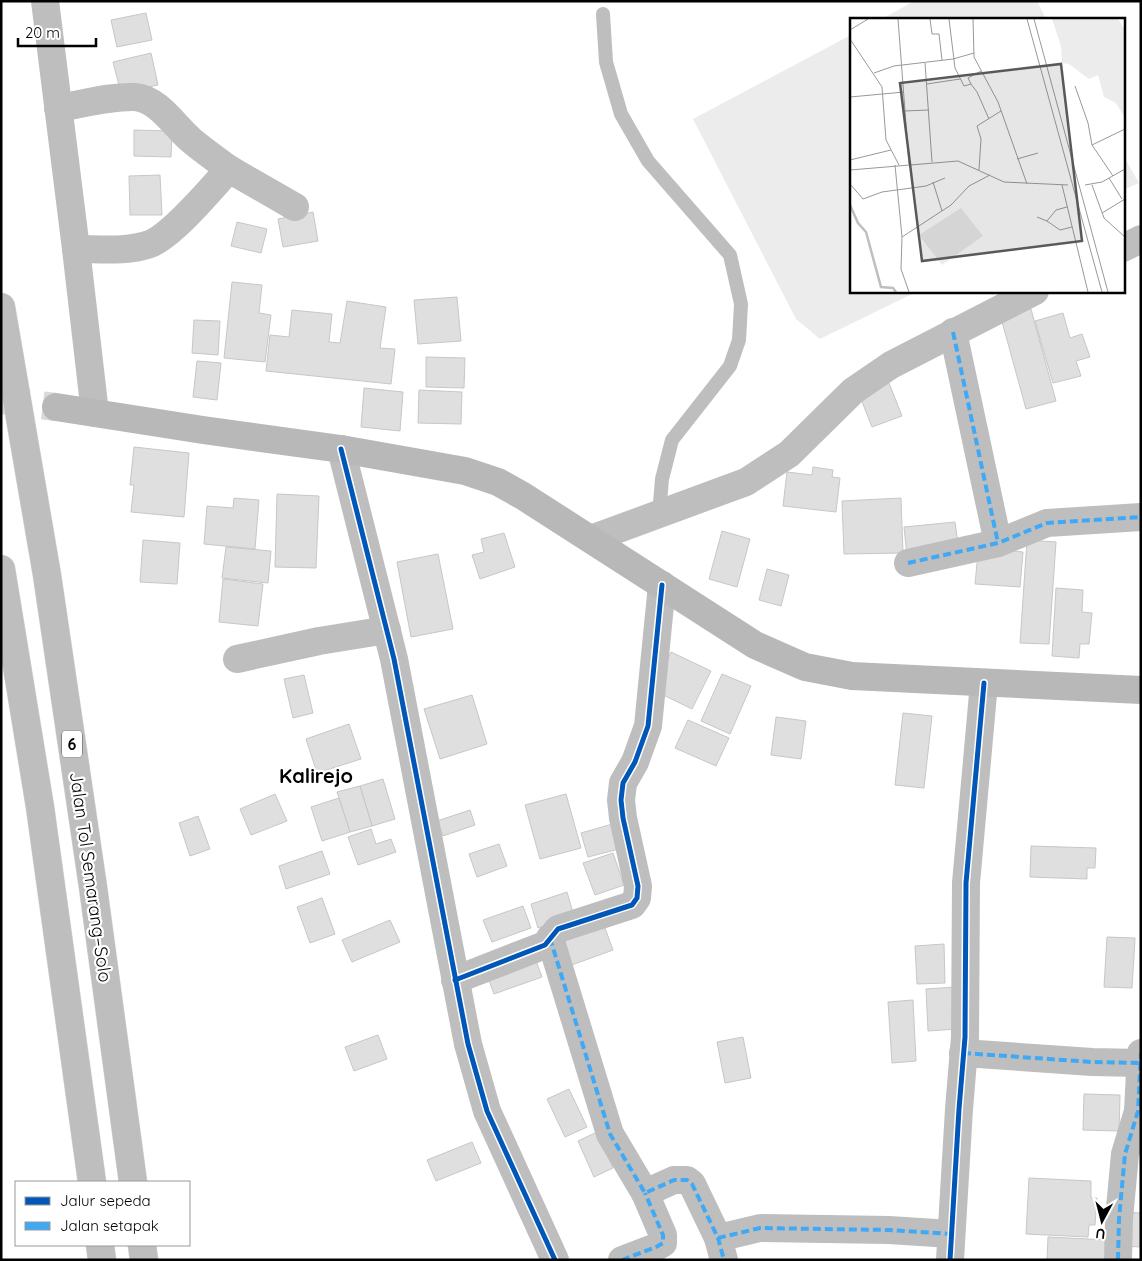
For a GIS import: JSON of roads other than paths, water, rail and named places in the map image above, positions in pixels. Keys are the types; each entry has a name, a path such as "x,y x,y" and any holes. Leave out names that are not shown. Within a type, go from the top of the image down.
{"main road":[{"path":"45,1 95,413"},
{"path":"58,108 111,99 135,97 144,99 154,105 191,140 229,169 295,207"},
{"path":"76,250 137,247 160,239 189,212 229,169"},
{"path":"1124,248 1141,239"},
{"path":"591,540 746,482 789,454 853,391 891,365 1033,292"},
{"name":"Jalan Tol Semarang–Solo","path":"1,307 47,575 92,878 133,1181"},
{"path":"953,332 998,543"},
{"path":"56,407 341,449 465,471 498,482 523,496 755,646 805,667 852,676 1141,690"},
{"path":"341,449 398,678 468,1044 487,1111 555,1260"},
{"path":"908,563 998,543 1047,523 1141,517"},
{"path":"1,569 40,807 92,1181"},
{"path":"455,980 538,948 545,944 558,929 632,905 637,898 638,886 620,800 623,784 635,762 648,726 662,585"},
{"path":"237,659 320,641 387,630"},
{"path":"645,1194 674,1180 687,1180 692,1184 721,1249 760,1228 889,1230 950,1247 967,1003 966,883 984,683"},
{"path":"550,938 610,1134 645,1194 663,1236 663,1243 622,1260"},
{"path":"963,1053 1092,1062 1140,1058 1138,1111 1124,1154 1131,1198 1118,1260"},
{"path":"100,1246 102,1260"},
{"path":"142,1246 144,1260"}],"lane":[{"path":"604,14 606,62 622,114 648,161 730,255 741,304 740,340 730,366 672,440 662,479 659,515"}],"tunnel":[{"path":"1,400 56,407"}],"district":[{"name":"Kalirejo","path":"316,775"}]}
